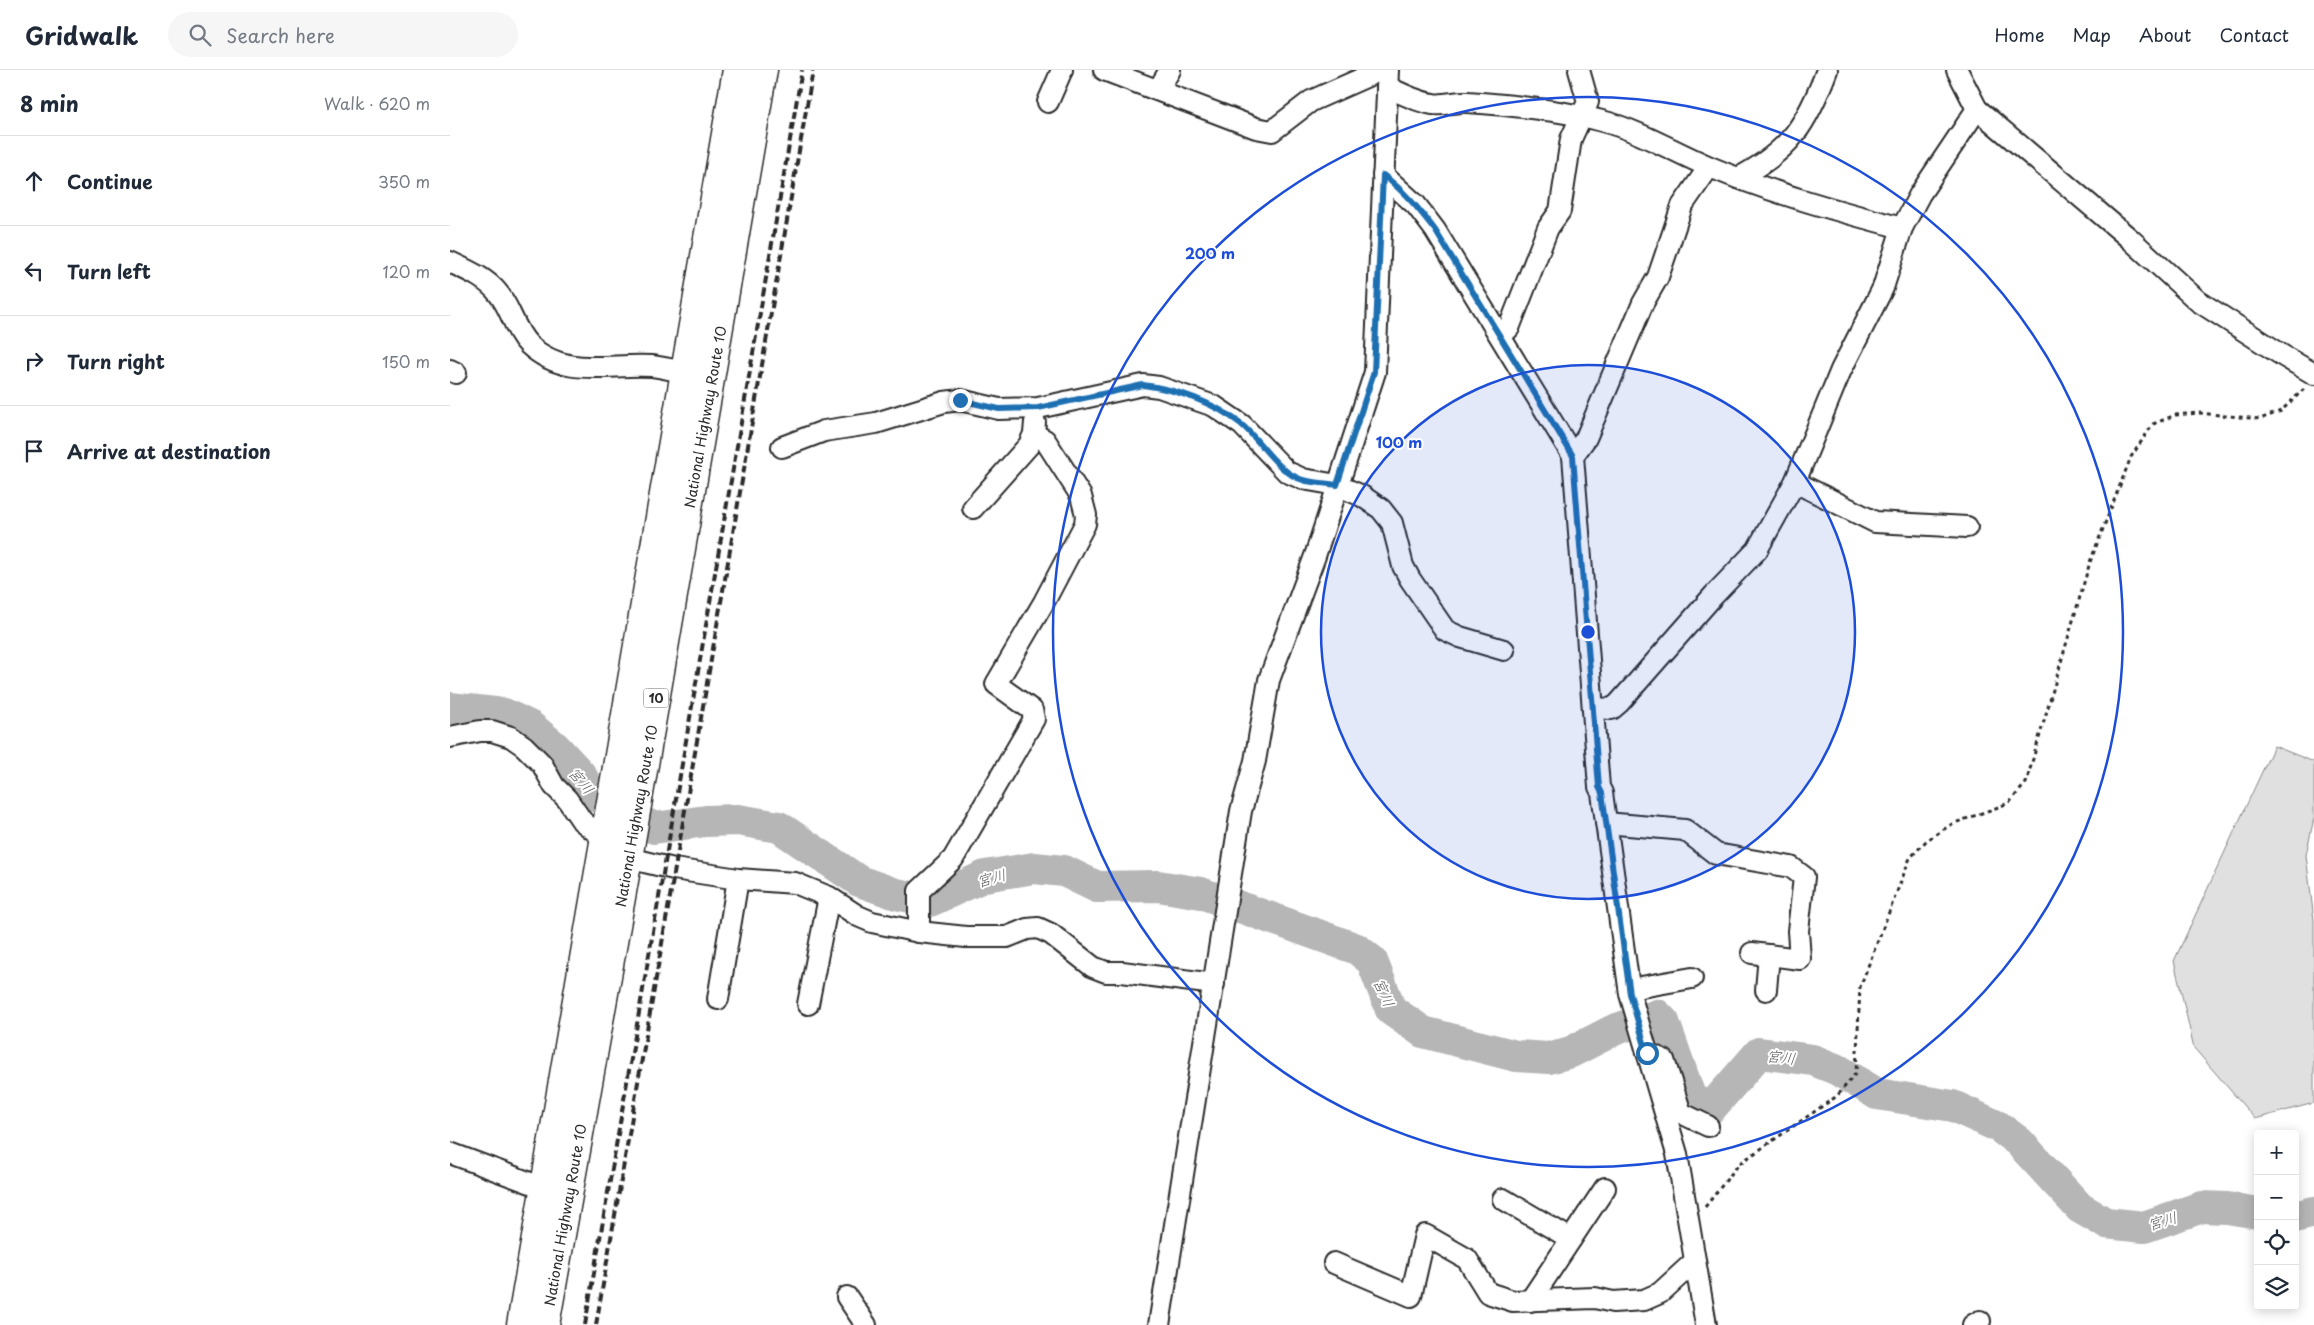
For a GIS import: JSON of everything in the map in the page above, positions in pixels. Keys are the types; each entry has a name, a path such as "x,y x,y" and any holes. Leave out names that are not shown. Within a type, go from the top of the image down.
{"highway":[{"name":"National Highway Route 10","path":"521,1325 737,70"},
{"name":"National Highway Route 10","path":"545,1325 712,377 763,70"}],"street":[{"path":"1048,102 1062,70"},
{"path":"1104,70 1256,128 1272,130 1310,101 1385,76 1435,105 1464,102 1514,106 1583,116 1605,122 1664,144 1709,167 1738,178 1815,204 1902,228"},
{"path":"1158,90 1170,70"},
{"path":"1501,336 1509,328 1548,228 1560,211 1571,139 1588,102 1579,70"},
{"path":"1738,178 1781,151 1796,133 1811,108 1827,70"},
{"path":"1957,70 1977,109 2130,238 2198,301 2285,357 2311,379"},
{"path":"1159,1325 1241,811 1255,761 1269,680 1316,556 1374,372 1383,175 1385,76"},
{"path":"1593,708 1612,709 1620,703 1714,594 1757,550 1795,482 1841,370 1883,288 1902,228 1920,194 1977,109"},
{"path":"1573,456 1586,438 1643,303 1658,277 1682,206 1709,167"},
{"path":"1383,175 1416,205 1435,230 1573,456 1599,787 1602,793 1630,992 1677,1154 1706,1325"},
{"path":"450,262 488,283 498,293 521,336 530,346 553,361 568,366 654,366 712,377"},
{"path":"782,447 824,432 876,423 944,402 960,400 999,409 1038,408 1143,385 1160,387 1214,406 1226,413 1242,425 1288,472 1303,480 1337,485 1362,496 1381,509 1392,523 1403,566 1445,630 1460,637 1504,650"},
{"path":"973,508 1028,445 1034,434 1038,408"},
{"path":"919,932 919,891 924,884 944,869 953,859 1034,719 1032,710 996,684 1044,602 1085,524 1086,515 1081,496 1045,440 1034,434"},
{"path":"1795,482 1875,522 1967,527"},
{"path":"450,737 480,731 492,731 511,737 524,746 542,764 554,786 567,799 582,821 628,858 674,869 738,879 796,883 829,897 858,916 872,922 919,932 966,937 1007,937 1027,929 1038,928 1051,934 1093,966 1106,972 1122,972 1214,984"},
{"path":"1606,823 1685,830 1716,854 1791,867 1804,877 1798,931 1800,960 1760,954 1766,990"},
{"path":"718,999 738,879"},
{"path":"808,1004 829,897"},
{"path":"1630,992 1692,978"},
{"path":"1644,1045 1664,1060 1681,1113 1708,1126"},
{"path":"450,1153 544,1188"},
{"path":"1530,1300 1605,1188"},
{"path":"1503,1198 1571,1239"},
{"path":"1334,1263 1411,1296 1425,1235 1467,1259 1488,1293 1513,1301 1595,1298 1613,1302 1644,1300 1660,1294 1695,1261"},
{"path":"847,1297 866,1325"}],"path":[{"path":"1690,1235 1707,1202 1739,1164 1837,1096 1856,1073 1860,987 1910,858 1927,840 1952,824 2009,803 2026,783 2090,562 2131,457 2154,424 2175,415 2199,413 2260,419 2281,411 2311,379"}],"shaded area":[{"path":"2274,746 2314,762 2314,818 2306,855 2314,920 2314,1103 2255,1119 2194,1048 2174,961"}],"waterway":[{"name":"宮川","path":"450,708 504,714 531,727 554,746 580,774 592,794 654,828 706,821 738,820 779,827 859,881 896,894 930,901 985,876 1034,868 1064,871 1097,887 1158,886 1201,893 1357,949 1372,961 1391,1010 1423,1032 1516,1056 1549,1058 1571,1052 1614,1030 1657,1015 1664,1022 1691,1099 1711,1108 1759,1053 1813,1060 1838,1070 1877,1094 1953,1106 1999,1127 2019,1142 2080,1208 2106,1223 2144,1227 2202,1207 2227,1208 2254,1212"},
{"name":"宮川","path":"2299,1216 2314,1212"}],"railway":[{"path":"585,1325 802,70"},
{"path":"596,1325 813,70"}],"route":[{"path":"960,400 999,409 1038,408 1143,385 1160,387 1214,406 1226,413 1242,425 1288,472 1303,480 1337,485 1374,372 1377,353 1383,175 1397,186 1416,205 1435,230 1573,456 1576,467 1599,787 1602,793 1630,994 1647,1053"}]}
